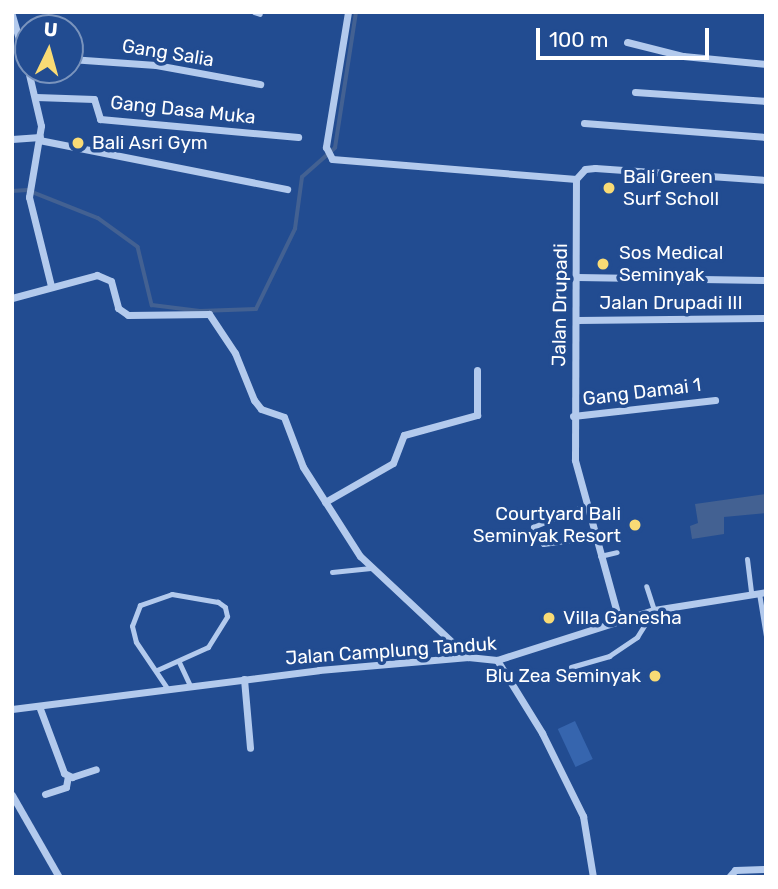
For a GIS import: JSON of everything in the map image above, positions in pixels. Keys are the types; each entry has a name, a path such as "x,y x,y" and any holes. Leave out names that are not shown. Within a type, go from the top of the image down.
{"street":[{"path":"348,12 326,146 332,159 576,179 584,169 595,168 766,180"},
{"path":"627,42 683,56 766,64"},
{"name":"Gang Salia","path":"84,60 156,65 260,84"},
{"path":"32,84 40,139 29,193 51,286"},
{"path":"635,92 766,101"},
{"name":"Gang Dasa Muka","path":"36,97 94,99 100,118 298,137"},
{"path":"584,123 766,137"},
{"path":"12,139 40,139 287,189"},
{"name":"Jalan Drupadi","path":"576,179 577,320 573,416 575,460 598,557 619,620"},
{"path":"12,298 97,275 111,281 118,308 128,315 190,311 212,317 235,353 254,400 261,409 284,417 292,429 303,467 370,568 468,657"},
{"path":"577,277 766,280"},
{"name":"Jalan Drupadi III","path":"577,320 766,318"},
{"path":"325,502 393,463 404,435 414,429 477,415 477,370"},
{"name":"Gang Damai 1","path":"573,416 715,400"},
{"name":"Jalan Camplung Tanduk","path":"12,709 244,679 468,657 497,660 558,644 619,620 654,610 759,593"},
{"path":"497,660 542,733 583,816 593,877"},
{"path":"244,679 250,748"},
{"path":"39,706 68,776 66,787 45,794"},
{"path":"68,776 96,769"},
{"path":"12,795 59,877"},
{"path":"729,877 735,870 766,869"}],"lane":[{"path":"572,540 543,544 533,527 584,506"},
{"path":"598,557 617,552"},
{"path":"747,559 759,593 766,636"},
{"path":"332,572 370,568"},
{"path":"571,667 628,644 654,610 646,586"},
{"path":"157,670 208,647 227,616 218,602 172,594 140,606 132,626 136,642 167,688"},
{"path":"179,662 190,686"}],"shaded area":[{"path":"766,494 766,513 724,517 724,534 692,539 690,526 698,523 695,504"},
{"path":"575,721 593,759 576,767 558,729"}],"waterway":[{"path":"12,191 27,190 98,218 138,247 152,305 200,311 256,309 295,229 302,177 335,148 356,13"}],"place":[{"name":"Bali Asri Gym","path":"78,143"},
{"name":"Bali Green Surf Scholl","path":"609,188"},
{"name":"Sos Medical Seminyak","path":"603,264"},
{"name":"Courtyard Bali Seminyak Resort","path":"635,525"},
{"name":"Villa Ganesha","path":"549,618"},
{"name":"Blu Zea Seminyak","path":"655,676"}]}
